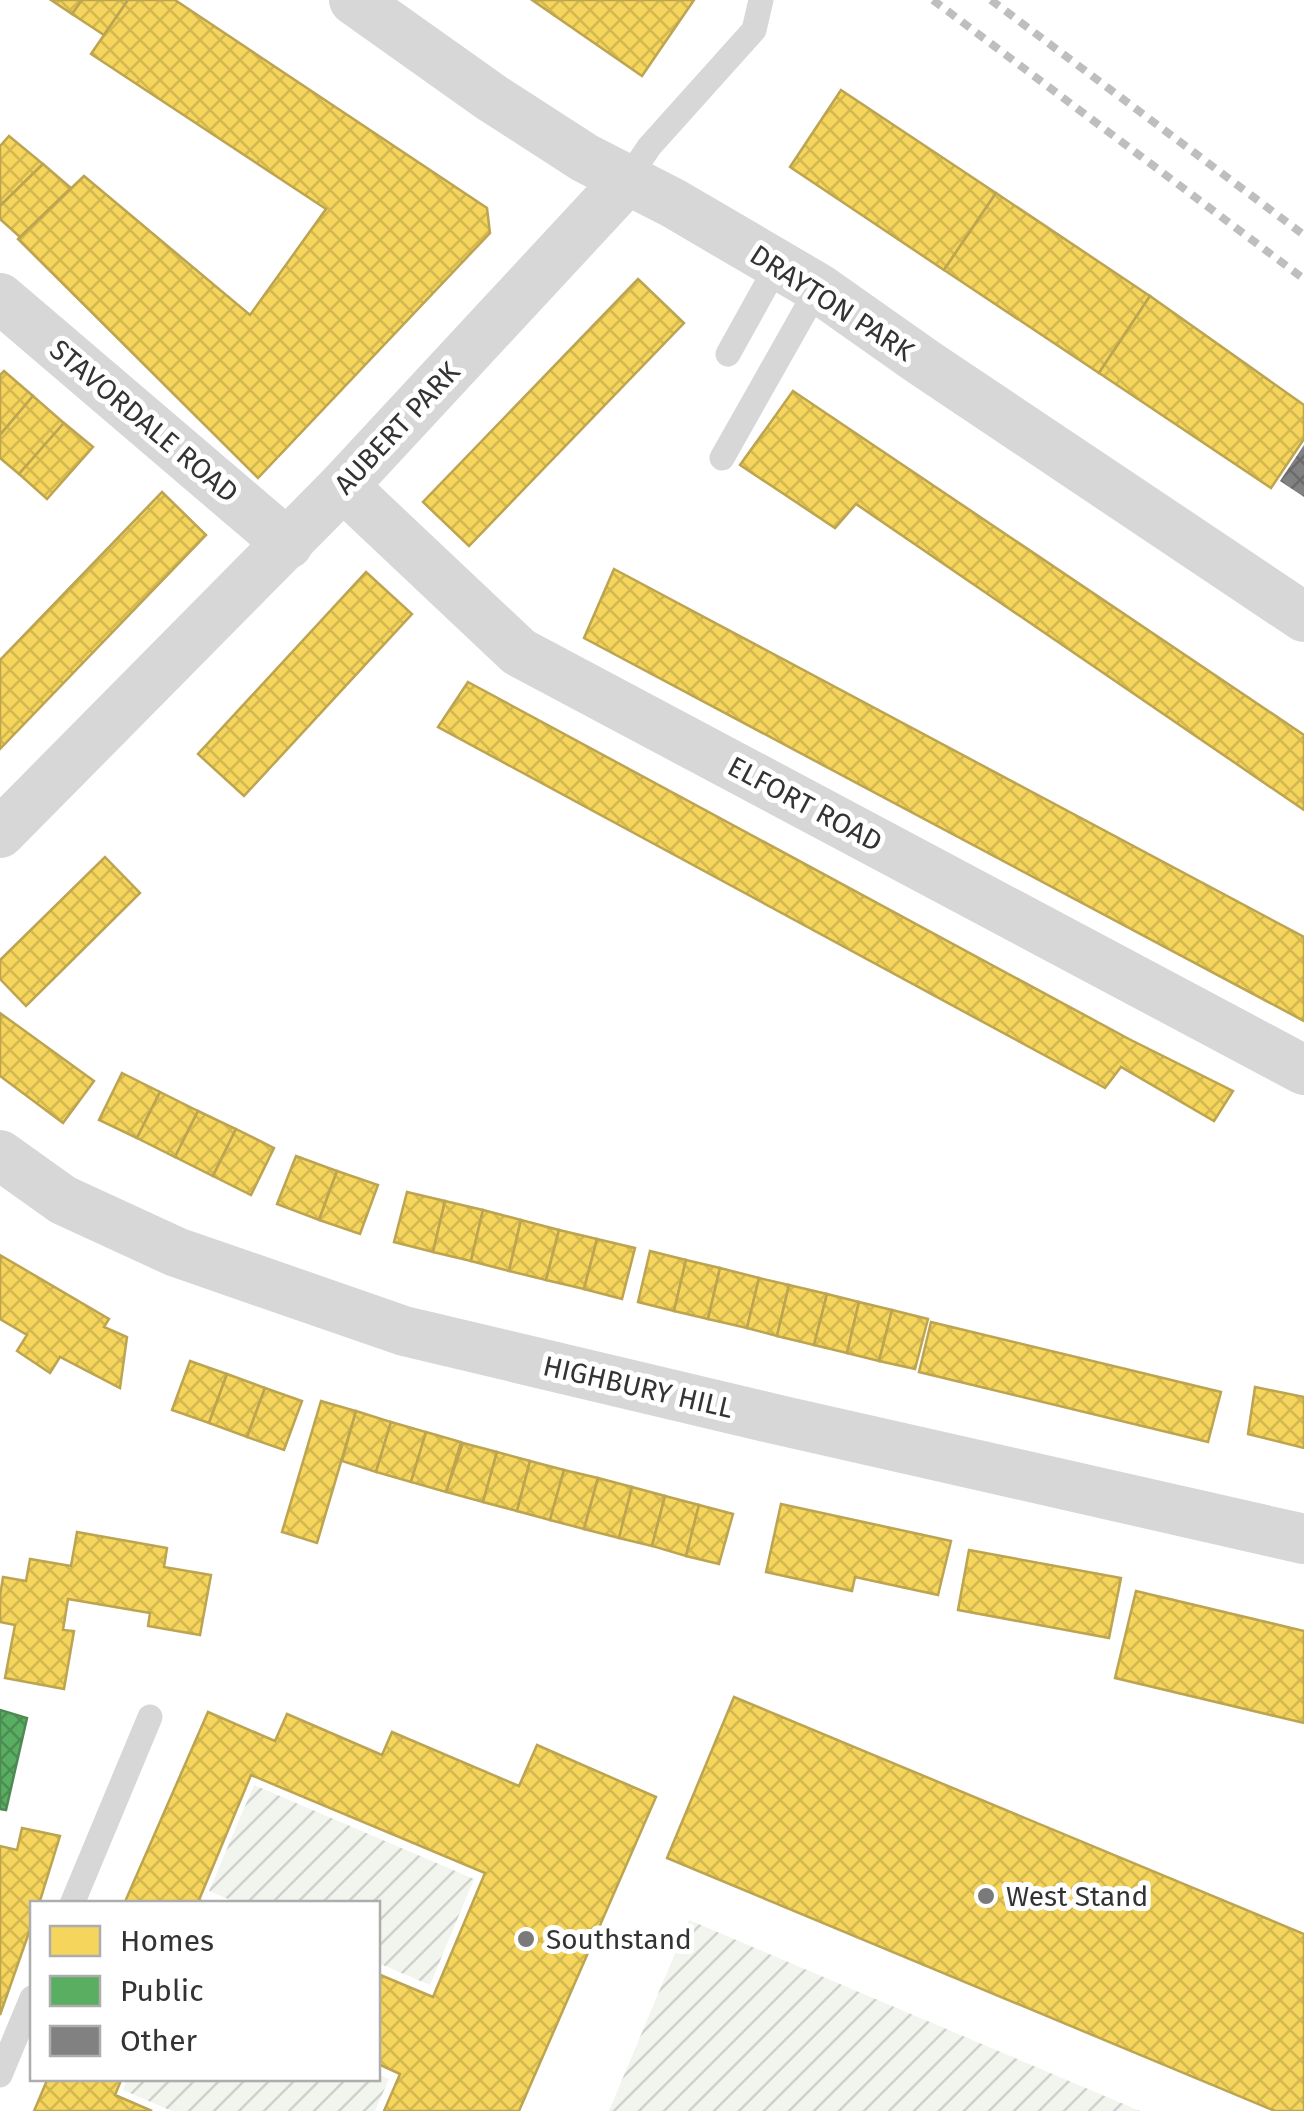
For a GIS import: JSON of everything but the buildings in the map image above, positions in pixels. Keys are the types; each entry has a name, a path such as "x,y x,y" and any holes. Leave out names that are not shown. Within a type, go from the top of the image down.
{"street":[{"name":"DRAYTON PARK","path":"354,0 585,158 673,203 798,276 1304,616"},
{"name":"AUBERT PARK","path":"0,833 288,544 627,180"},
{"name":"STAVORDALE ROAD","path":"0,298 288,544"},
{"name":"ELFORT ROAD","path":"343,486 519,652 1304,1070"},
{"name":"HIGHBURY HILL","path":"0,1155 63,1200 176,1252 404,1331 836,1434 1304,1539"}],"lane":[{"name":"AUBERT PARK","path":"627,180 649,147 754,30 761,0"},
{"path":"728,354 798,276"},
{"path":"722,458 798,276"},
{"path":"73,1901 150,1717"},
{"path":"0,2075 30,2003"}],"shaded area":[{"path":"254,1785 474,1879 430,1985 380,1964 380,1901 233,1901 209,1891"},
{"path":"689,1920 1140,2111 609,2111"},
{"path":"380,2075 389,2079 375,2111 172,2111 123,2090 126,2081 380,2081"}],"railway":[{"path":"933,0 1304,279"},
{"path":"991,0 1304,235"}],"place":[{"name":"West Stand","path":"986,1896"},
{"name":"Southstand","path":"526,1939"}]}
